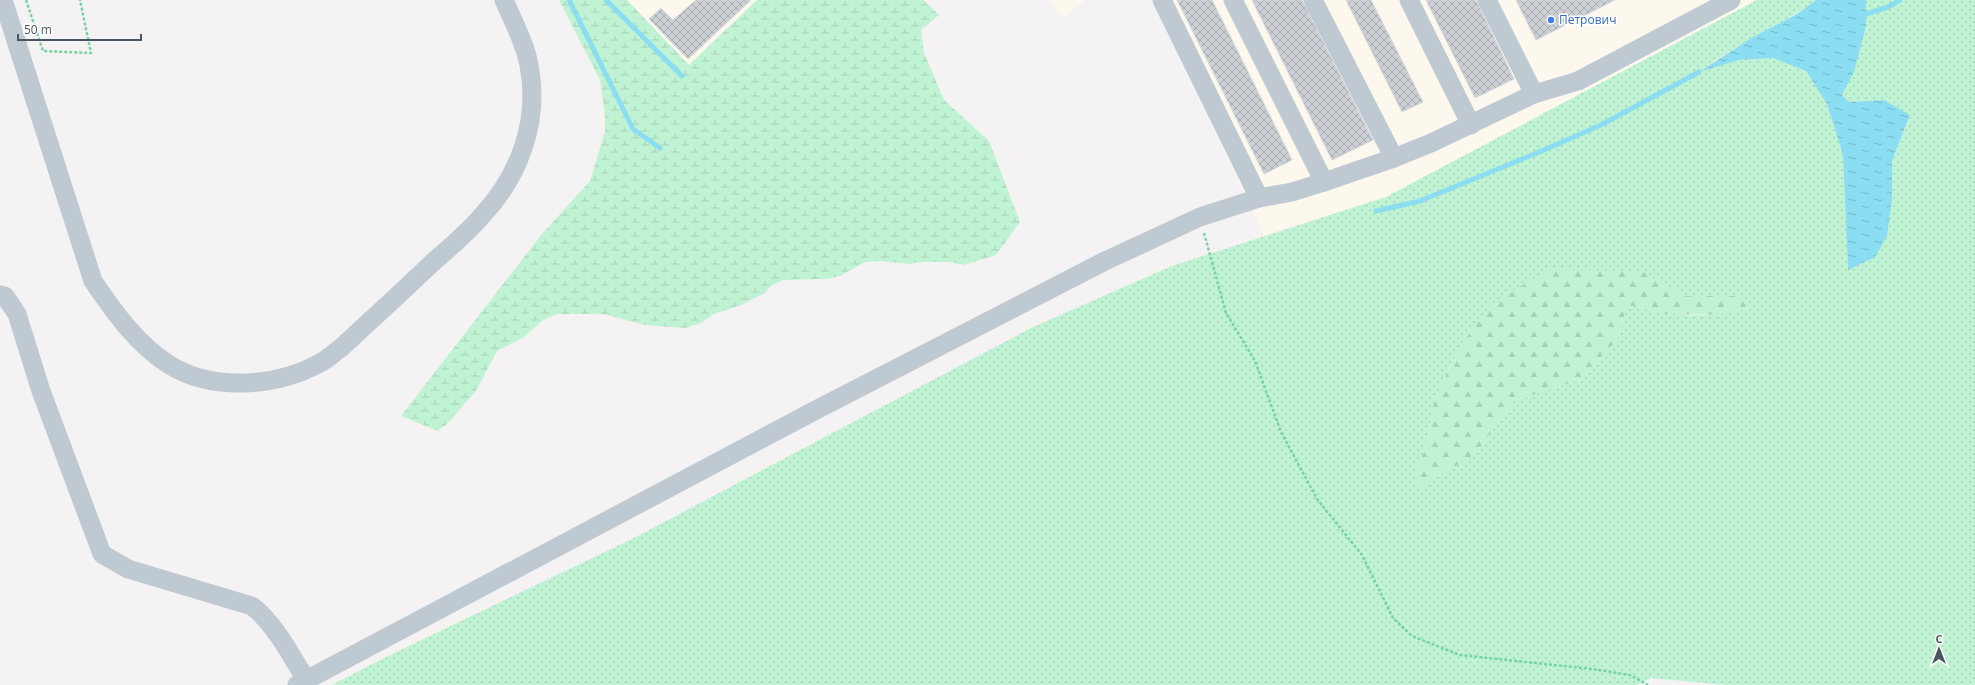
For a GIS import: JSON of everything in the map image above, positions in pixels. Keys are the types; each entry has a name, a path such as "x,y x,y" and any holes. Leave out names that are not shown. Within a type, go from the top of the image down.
{"street":[{"path":"3,0 93,281 113,311 141,342 169,364 201,378 240,384 272,380 298,373 321,363 342,347 481,218 506,186 520,160 529,131 532,100 529,65 520,36 504,0"},
{"path":"1162,0 1259,198"},
{"path":"1233,0 1324,182"},
{"path":"1313,0 1394,158"},
{"path":"1409,0 1471,125"},
{"path":"1487,0 1534,94"},
{"path":"0,294 5,296 18,314 41,391 102,554 128,569 252,606 263,614 292,657 301,683 828,404 1106,261 1200,217 1259,198 1292,192 1394,158 1471,125 1534,94 1578,81 1731,0"}],"path":[{"path":"26,0 43,52 91,53 80,0"},
{"path":"1200,217 1226,312 1255,361 1281,432 1317,499 1362,555 1393,618 1412,636 1460,655 1592,669 1630,675 1648,685"}],"shaded area":[{"path":"627,0 757,0 689,65"},
{"path":"1051,0 1085,0 1063,19"},
{"path":"1152,0 1757,0 1386,197 1264,235"}],"green space":[{"path":"559,0 627,0 689,65 757,0 923,0 939,15 921,30 924,53 944,100 989,141 1020,222 996,255 964,265 951,262 922,262 908,264 880,261 865,262 840,276 826,279 783,280 771,286 765,293 741,305 714,314 701,323 685,328 645,325 603,314 557,314 543,320 523,338 497,351 476,391 448,423 438,431 401,416 542,234 590,181 605,132 605,115 600,80"},
{"path":"1757,0 1816,0 1787,19 1714,61 1700,71 1739,60 1773,58 1806,71 1827,104 1843,155 1848,269 1892,198 1892,161 1910,116 1884,100 1849,102 1842,95 1866,26 1866,0 1975,0 1975,685 1726,685 1651,678 1636,685 332,685 378,661 634,538 1033,327 1172,266 1386,197","holes":["1641,271 1685,296 1743,296 1749,307 1734,312 1719,314 1688,315 1672,314 1627,305 1618,339 1579,380 1514,401 1476,453 1413,475 1425,450 1434,401 1459,347 1493,303"]},
{"path":"1550,269 1641,271 1685,296 1743,296 1749,307 1720,315 1668,314 1627,305 1618,339 1579,380 1514,401 1476,453 1419,489 1413,475 1425,450 1434,401 1459,347 1493,303"}],"water":[{"path":"1816,0 1866,0 1866,26 1854,72 1842,95 1849,102 1884,100 1910,115 1892,161 1892,198 1887,236 1875,257 1848,270 1843,155 1827,104 1806,71 1773,58 1739,60 1699,72 1753,37 1797,14"}],"building":[{"path":"696,0 751,0 688,59 649,19 661,8 673,20"},
{"path":"1177,0 1212,0 1292,160 1264,174"},
{"path":"1252,0 1302,0 1373,140 1332,160"},
{"path":"1346,0 1371,0 1423,102 1402,112"},
{"path":"1426,0 1476,0 1514,79 1475,98"},
{"name":"Петрович","path":"1516,0 1615,0 1536,40"}],"waterway":[{"path":"569,0 633,129 660,148"},
{"path":"606,0 682,76"},
{"path":"1866,14 1888,7 1900,0"},
{"path":"1376,211 1420,201 1537,153 1601,125 1699,72"}],"place":[{"name":"Петрович","path":"1551,20"}]}
